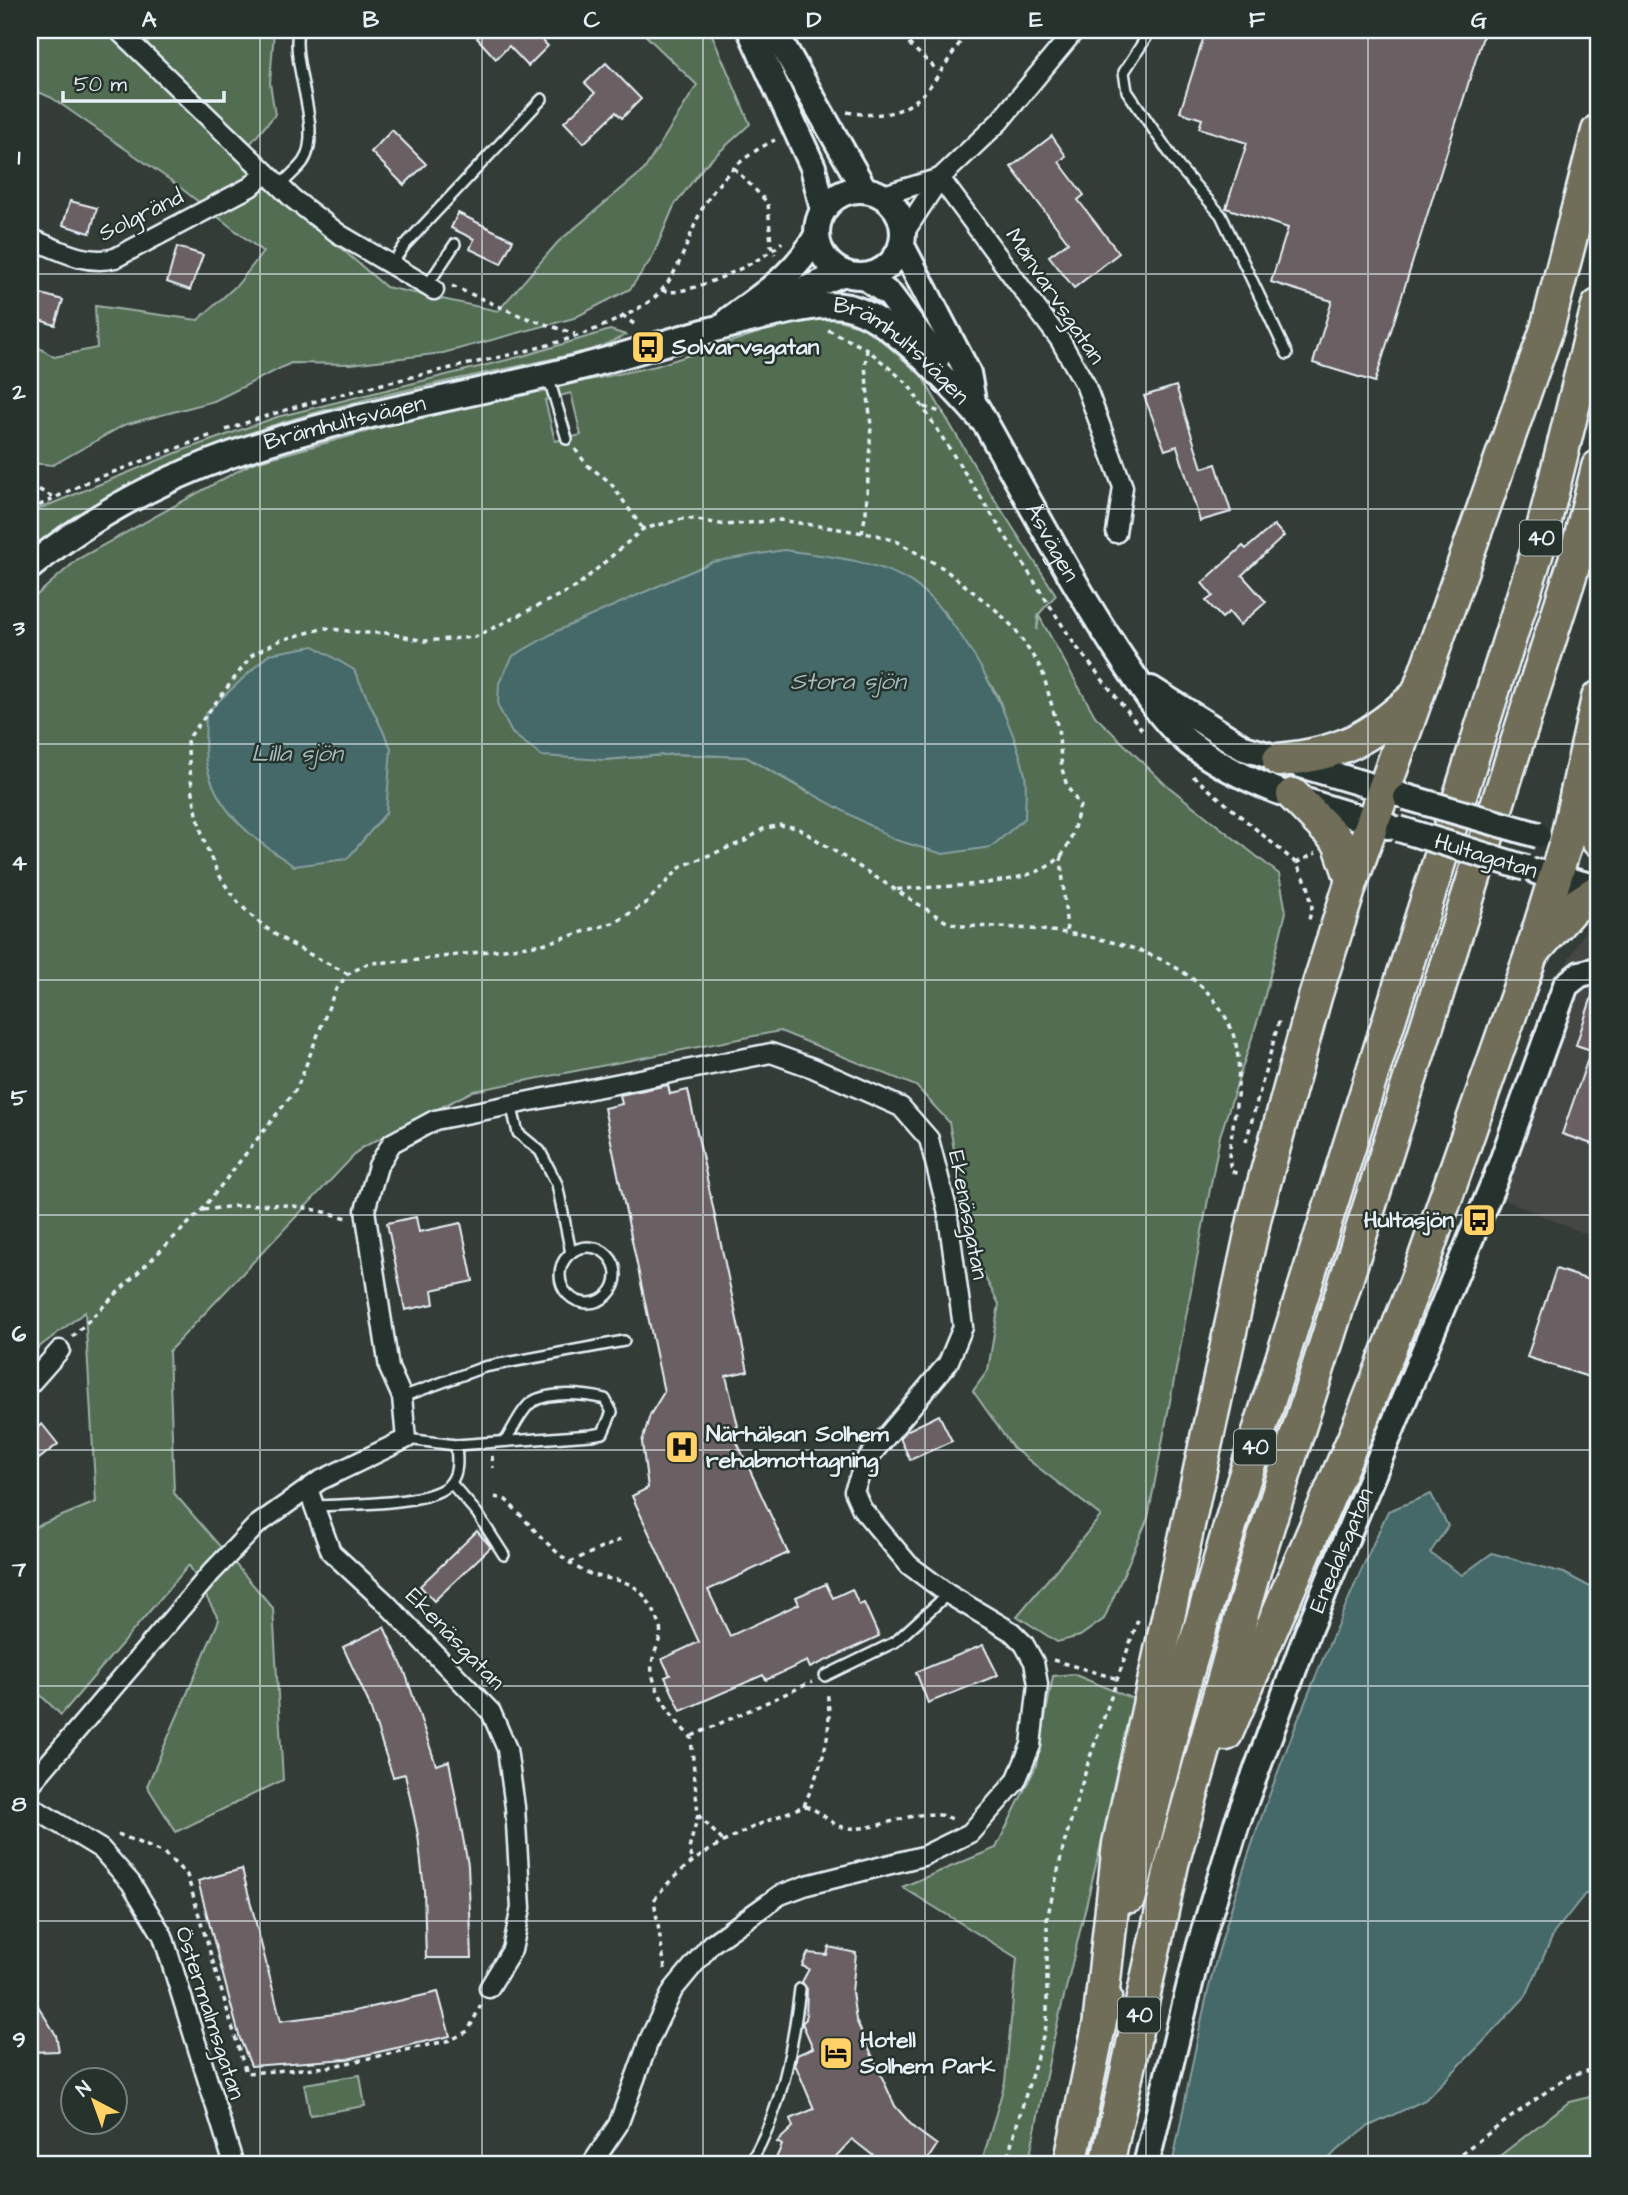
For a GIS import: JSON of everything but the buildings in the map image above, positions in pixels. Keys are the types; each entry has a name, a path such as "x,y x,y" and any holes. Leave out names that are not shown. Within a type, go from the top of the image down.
{"highway":[{"path":"1100,2017 1119,1844 1252,1229 1315,997 1352,880 1386,826 1417,695 1547,329 1598,131"},
{"name":"40","path":"1070,2165 1100,2017 1184,1683 1240,1492 1538,549 1598,306"},
{"name":"40","path":"1107,2165 1172,1864 1258,1558 1575,560 1598,467"},
{"path":"1279,760 1337,751 1360,741 1385,724 1417,695"},
{"path":"1172,1864 1357,1431 1419,1274 1530,958 1540,873 1552,839 1577,792 1598,698"},
{"path":"1577,792 1583,818 1598,841"},
{"path":"1293,796 1339,842 1352,880"},
{"path":"1530,958 1572,908 1598,890"}],"street":[{"path":"118,30 280,186 339,234 431,288"},
{"path":"750,30 813,167 823,210 817,235 825,258 854,275 887,267 940,178 999,122 1075,30"},
{"path":"785,34 873,192 897,208 903,239"},
{"name":"Solgränd","path":"30,238 83,259 100,262 115,258 250,187 267,173"},
{"path":"823,210 838,195 873,192 940,178"},
{"name":"Månvarvsgatan","path":"940,178 1060,340 1085,384 1123,487 1116,533"},
{"name":"Brämhultsvägen","path":"730,318 790,275 817,235"},
{"name":"Åsvägen","path":"903,239 968,373 979,411 1062,565 1164,719 1187,742 1218,763 1293,796 1386,826"},
{"name":"Åsvägen","path":"854,275 890,295 955,384 979,411"},
{"name":"Brämhultsvägen","path":"685,336 854,275"},
{"name":"Brämhultsvägen","path":"30,568 94,522 147,490 262,442 326,424 548,374 685,336 807,308 851,307 878,321 907,344 979,411"},
{"name":"Åsvägen","path":"1136,679 1210,729 1244,748 1395,794"},
{"name":"Hultagatan","path":"1395,794 1598,850"},
{"name":"Hultagatan","path":"1386,826 1598,890"},
{"name":"Enedalsgatan","path":"1146,2165 1198,1951 1236,1826 1308,1631 1497,1175 1566,985 1580,974 1598,970"},
{"name":"Ekenäsgatan","path":"407,1439 402,1397 389,1368 365,1210 378,1166 392,1143 435,1120 771,1053 813,1068 901,1107 929,1139 947,1209 963,1327 948,1363 865,1462 855,1491 862,1509 909,1565 948,1594"},
{"path":"30,1384 60,1350"},
{"path":"30,1785 211,1573 257,1525 308,1489 407,1439"},
{"name":"Ekenäsgatan","path":"308,1489 331,1552 491,1712 507,1749 515,1807 521,1908 512,1950 489,1988"},
{"path":"591,2165 618,2125 650,2038 673,1990 711,1944 780,1895 807,1885 923,1856 970,1833 1016,1781 1031,1745 1038,1685 1034,1664 1024,1644 1012,1632 948,1594"},
{"name":"Östermalmsgatan","path":"30,1806 101,1849 131,1883 163,1936 234,2165"}],"lane":[{"path":"280,186 304,160 308,148 310,124 301,82 298,30"},
{"path":"1151,30 1124,72 1127,91 1179,167 1221,215 1287,354"},
{"path":"391,265 405,245 542,100"},
{"path":"431,288 455,244"},
{"path":"548,374 567,439"},
{"path":"511,1104 518,1133 540,1151 557,1184 571,1253 561,1269 563,1287 568,1295 585,1303 603,1298 614,1285 615,1267 611,1259 605,1253 588,1247 571,1253"},
{"path":"402,1397 484,1367 624,1341"},
{"path":"407,1439 456,1445 603,1433 612,1412 605,1399 598,1397 546,1396 530,1403 506,1440"},
{"path":"314,1506 415,1498 439,1492 451,1483 456,1472 456,1445"},
{"path":"451,1483 477,1513 504,1555"},
{"path":"825,1676 895,1642 948,1594"},
{"path":"749,2165 769,2132 787,2069 800,1989"}],"path":[{"path":"785,34 825,30"},
{"path":"894,30 938,71"},
{"path":"841,111 878,117 903,111 920,98 969,30"},
{"path":"30,510 113,473 305,404 528,350 577,335 644,305 662,290 676,268 701,211 734,167 777,139"},
{"path":"734,167 768,203 774,252 790,275"},
{"path":"662,290 676,293 774,252"},
{"path":"431,288 451,286 521,316 577,335"},
{"path":"807,308 813,321 867,349 908,384 1075,645 1148,736"},
{"path":"622,315 640,328"},
{"path":"862,533 866,512 871,413 865,365 867,349"},
{"path":"922,406 948,414"},
{"path":"567,439 587,465 610,482 643,529"},
{"path":"30,485 55,498"},
{"path":"348,974 260,923 228,892 193,808 187,740 253,654 281,640 325,628 363,634 387,633 424,641 475,637 576,587 643,529 686,518 726,525 780,520 862,533 898,542 943,568 1015,629 1042,670 1058,728 1062,769 1080,806 1061,856 1067,932"},
{"path":"1188,772 1296,863 1308,885 1312,907 1308,929"},
{"path":"60,1350 202,1210 297,1088 335,991 348,974 369,963 411,961 543,944 616,922 646,903 682,866 779,824 798,828 892,890 960,926 1067,932 1143,952 1184,970 1214,997 1233,1033 1238,1073 1229,1158 1231,1171 1238,1174"},
{"path":"892,890 1018,879 1043,870 1061,856"},
{"path":"1245,1144 1281,1014"},
{"path":"1236,1186 1240,1166"},
{"path":"202,1210 256,1202 303,1205 366,1223"},
{"path":"495,1497 506,1500 569,1562 599,1576 628,1581 645,1596 658,1619 662,1638 651,1665 657,1686 678,1726 691,1737 698,1815 689,1849 693,1861"},
{"path":"569,1562 622,1539"},
{"path":"1005,2165 1047,2023 1047,1919 1064,1844 1143,1606"},
{"path":"1034,1664 1054,1660 1118,1679"},
{"path":"691,1737 825,1676 831,1716 829,1738 804,1806"},
{"path":"673,1990 656,1924 653,1900 693,1861 723,1841 804,1806 815,1808 845,1828 869,1828 928,1813 952,1819 970,1833"},
{"path":"698,1815 723,1841"},
{"path":"118,1834 164,1853 187,1875 246,2073 329,2067 451,2040 468,2031 489,1988"},
{"path":"1444,2165 1569,2076 1598,2068"}],"shaded area":[{"path":"1587,927 1598,928 1598,1239 1476,1188 1544,1003"}],"green space":[{"path":"30,30 274,30 270,83 275,115 237,159 386,287 498,311 558,242 644,170 697,85 640,30 710,30 750,124 705,165 674,206 652,258 630,289 574,318 443,353 351,364 291,363 214,401 124,425 53,465 30,463 30,342 54,357 97,348 95,306 198,320 238,284 263,252 173,182 52,98 30,88"},
{"path":"827,317 867,328 921,375 988,489 1056,595 1038,615 1037,630 1039,616 1095,716 1164,783 1279,874 1286,912 1262,1007 1220,1136 1148,1518 1104,1619 1080,1636 1057,1642 1017,1616 1101,1516 1013,1448 973,1391 988,1370 999,1304 973,1255 949,1122 916,1086 780,1031 473,1091 361,1148 169,1351 174,1493 273,1608 283,1780 176,1832 147,1786 219,1620 189,1565 61,1715 30,1685 30,1529 96,1502 85,1312 30,1354 30,601 78,559 252,463 442,411 656,366 789,323","holes":["571,393 581,435 555,441 545,400","944,611 998,696 1025,776 809,793 746,757 675,754 604,760"]},
{"path":"610,330 626,335 599,348 323,410 233,439 127,488 30,552 30,514 34,511 181,451 277,417 523,356"},
{"path":"1073,1674 1136,1700 1052,2046 1028,2165 981,2165 1005,2082 1017,1958 902,1887 996,1848 1036,1766 1053,1676"},
{"path":"360,2075 365,2106 310,2115 304,2084"},
{"path":"1598,2095 1598,2165 1488,2165 1569,2102"}],"water":[{"name":"Stora sjön","path":"784,550 861,562 904,578 924,592 962,637 996,695 1009,724 1025,775 1025,818 991,847 943,854 896,840 746,757 675,754 604,760 542,756 512,733 498,706 499,683 513,656 557,631 712,562"},
{"name":"Lilla sjön","path":"314,646 354,670 391,748 386,813 347,859 294,866 251,835 218,796 206,762 206,713 269,654"},
{"path":"1431,1494 1448,1526 1430,1553 1462,1575 1492,1553 1564,1573 1598,1591 1598,1894 1585,1894 1554,1933 1526,1996 1425,2100 1367,2127 1323,2165 1172,2165 1210,1983 1246,1863 1289,1743 1388,1511"}],"place":[{"name":"Solvarvsgatan","path":"648,347"},
{"name":"Hultasjön","path":"1479,1220"},
{"name":"Närhälsan Solhem rehabmottagning","path":"682,1447"},
{"name":"Hotell Solhem Park","path":"836,2053"}]}
